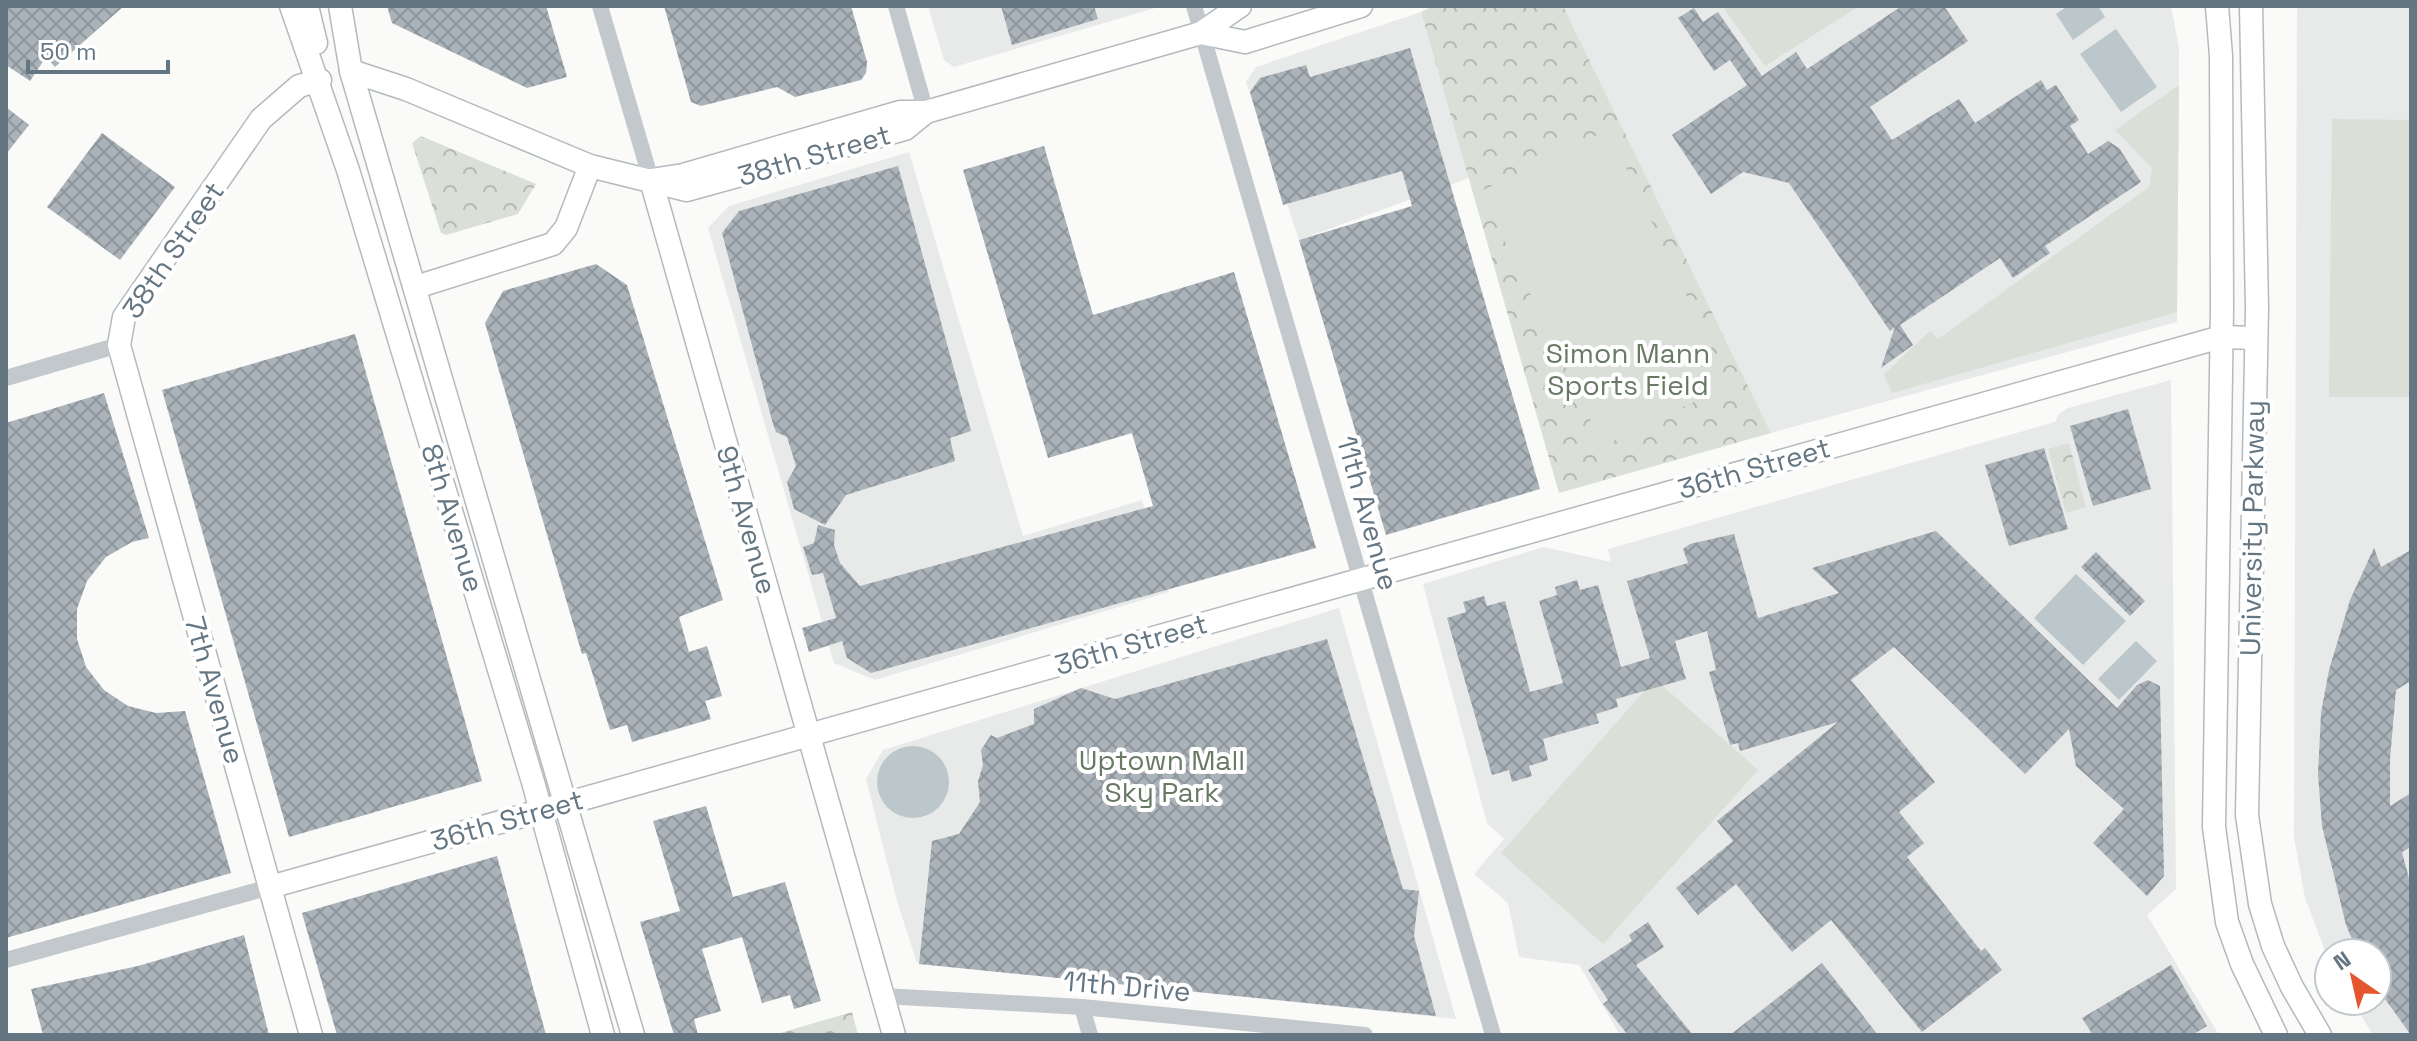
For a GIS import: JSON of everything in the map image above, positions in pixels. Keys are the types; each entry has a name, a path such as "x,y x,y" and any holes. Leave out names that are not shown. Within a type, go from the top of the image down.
{"street":[{"name":"8th Avenue","path":"291,6 320,80 541,810 603,1035"},
{"path":"307,6 320,80"},
{"path":"320,6 351,71"},
{"name":"8th Avenue","path":"340,6 351,71 633,1035"},
{"name":"9th Avenue","path":"600,6 894,1035"},
{"path":"896,6 926,112"},
{"name":"11th Avenue","path":"1194,6 1493,1035"},
{"name":"38th Street","path":"351,71 406,89 590,166 622,177 651,180 683,175 900,112 926,112 1201,33 1240,6"},
{"name":"38th Street","path":"1201,33 1245,42 1361,6"},
{"name":"University Parkway","path":"2217,6 2221,56 2221,337 2214,827 2227,922 2242,964 2276,1035"},
{"name":"University Parkway","path":"2251,6 2256,338 2247,815 2260,904 2273,946 2320,1035"},
{"name":"38th Street","path":"6,378 119,345 124,317 261,119 299,86 320,80"},
{"path":"416,287 553,244 566,228 590,166"},
{"name":"36th Street","path":"6,960 2221,337 2256,338"},
{"name":"7th Avenue","path":"119,345 311,1035"},
{"name":"11th Drive","path":"883,996 1082,1007 1365,1035"},
{"path":"1082,1007 1090,1035"}],"shaded area":[{"path":"928,6 1162,6 954,67 944,60"},
{"path":"1563,6 2171,6 2179,48 2177,322 1771,433"},
{"path":"2068,6 2098,6 2105,17 2073,40 2056,14"},
{"path":"2297,6 2411,6 2411,1035 2373,1035 2362,1017 2393,1017 2393,937 2320,937 2305,898 2294,837"},
{"path":"1421,12 1469,178 1299,240 1246,82 1256,67"},
{"path":"2116,29 2157,87 2121,112 2080,54"},
{"path":"909,152 1023,536 1142,500 1169,592 875,680 834,663 708,228 729,206"},
{"path":"2171,380 2176,889 2147,915 2219,1035 1620,1035 1579,965 1519,957 1508,903 1474,874 1504,839 1487,823 1423,584 1544,547 1611,562 1608,549 2055,422 2059,414 2068,408"},
{"path":"2076,574 2126,621 2083,665 2034,618"},
{"path":"1339,608 1456,1019 917,963 897,901 866,779 883,750"},
{"path":"2136,641 2157,661 2119,700 2098,679"},
{"path":"913,746 933,752 943,762 949,782 943,802 933,812 913,818 893,812 883,802 877,782 883,762 893,752"}],"green space":[{"name":"Simon Mann Sports Field","path":"1434,6 1563,6 1771,433 1559,493 1421,12"},
{"path":"1722,6 1859,6 1765,66"},
{"path":"2179,85 2177,312 1892,393 1884,374 1930,331 1938,339 2149,187 2152,168 2115,130"},
{"path":"2332,119 2411,120 2411,397 2329,397"},
{"path":"1608,130 1729,385 1603,446 1481,191"},
{"path":"421,136 536,184 518,214 446,235 441,233 412,143"},
{"path":"2069,443 2086,507 2066,513 2048,449"},
{"path":"1655,679 1758,770 1603,944 1501,853"},
{"path":"852,1012 858,1035 773,1035"}],"building":[{"path":"6,6 124,6 55,67 46,57 30,81 6,65"},
{"path":"387,6 546,6 567,77 527,88 392,23"},
{"path":"664,6 851,6 867,62 866,73 861,80 795,97 777,87 701,106 691,102"},
{"path":"1001,6 1094,6 1098,19 1012,45"},
{"path":"1902,6 1944,6 1968,41 1870,107 1892,140 1959,99 1975,123 2041,80 2047,90 2056,85 2079,120 2070,126 2088,154 2108,141 2119,148 2141,182 2045,246 2050,253 2013,278 2000,258 1900,325 1913,345 1881,368 1895,327 1890,331 1789,183 1743,172 1711,194 1672,135 1747,85 1730,60 1714,71 1678,18 1694,8 1703,22 1718,12 1762,76 1796,52 1807,69"},
{"path":"1410,48 1540,489 1386,535 1299,240 1412,206 1402,171 1283,205 1250,92 1260,78 1306,65 1310,77"},
{"path":"6,107 29,125 6,154"},
{"path":"102,133 175,187 120,260 47,207"},
{"path":"1044,146 1093,315 1234,272 1316,548 871,673 847,658 842,641 809,652 802,628 836,618 823,573 812,575 803,547 814,543 818,525 835,530 834,545 840,563 860,586 1153,506 1132,433 1048,458 963,170"},
{"path":"898,166 971,431 950,438 955,461 846,495 825,525 794,509 787,482 796,466 787,437 776,432 773,424 722,233 739,211"},
{"path":"596,264 627,285 723,600 679,617 689,652 707,646 722,696 705,701 711,719 632,742 627,725 610,730 586,653 582,654 485,323 503,291"},
{"path":"355,334 482,781 289,837 162,390"},
{"path":"104,393 149,538 132,542 106,557 87,581 77,609 77,639 86,667 104,690 128,706 156,713 185,711 231,873 6,938 6,423"},
{"path":"2128,409 2151,489 2093,506 2070,426"},
{"path":"2044,448 2068,529 2009,546 1985,465"},
{"path":"1936,531 2117,708 2137,685 2148,680 2160,686 2164,876 2147,896 2093,843 2124,809 2076,766 2069,729 2025,774 1894,647 1851,680 1935,782 1899,812 1924,843 1907,857 1981,951 1985,948 2002,970 1922,1032 1831,920 1792,952 1736,884 1698,915 1676,888 1733,841 1717,821 1838,722 1740,751 1738,743 1730,745 1709,672 1716,670 1707,631 1675,641 1686,679 1616,699 1618,707 1596,714 1599,723 1543,739 1548,760 1529,766 1532,776 1512,782 1509,770 1492,775 1447,618 1466,612 1463,602 1484,596 1487,606 1505,601 1530,692 1563,683 1539,601 1557,595 1555,587 1577,580 1580,590 1598,585 1621,667 1650,658 1627,581 1688,563 1683,549 1690,544 1734,534 1758,618 1839,593 1812,568"},
{"path":"2374,548 2381,567 2411,550 2411,681 2396,690 2390,759 2390,806 2411,793 2411,847 2402,852 2411,886 2411,1035 2393,1010 2393,937 2351,937 2322,826 2318,774 2321,713 2329,670 2350,600"},
{"path":"2096,552 2145,601 2130,616 2081,567"},
{"path":"1327,639 1403,889 1419,891 1414,936 1436,1016 919,964 932,841 959,834 980,802 978,781 983,765 981,750 991,735 997,738 1034,724 1034,709 1081,688 1115,699"},
{"path":"706,806 733,897 785,882 821,1001 794,1009 790,995 762,1003 742,937 702,949 721,1011 694,1019 698,1035 674,1035 640,922 680,911 653,821"},
{"path":"497,856 546,1035 337,1035 302,913"},
{"path":"1648,922 1664,947 1636,965 1693,1035 1628,1035 1603,1004 1608,1000 1588,970 1632,941 1629,935"},
{"path":"244,935 269,1035 43,1035 31,989 138,966"},
{"path":"1822,963 1878,1035 1730,1035"},
{"path":"2171,965 2207,1026 2192,1035 2093,1035 2082,1018"}],"park label":[{"name":"Uptown Mall Sky Park","path":"1162,776"}]}
